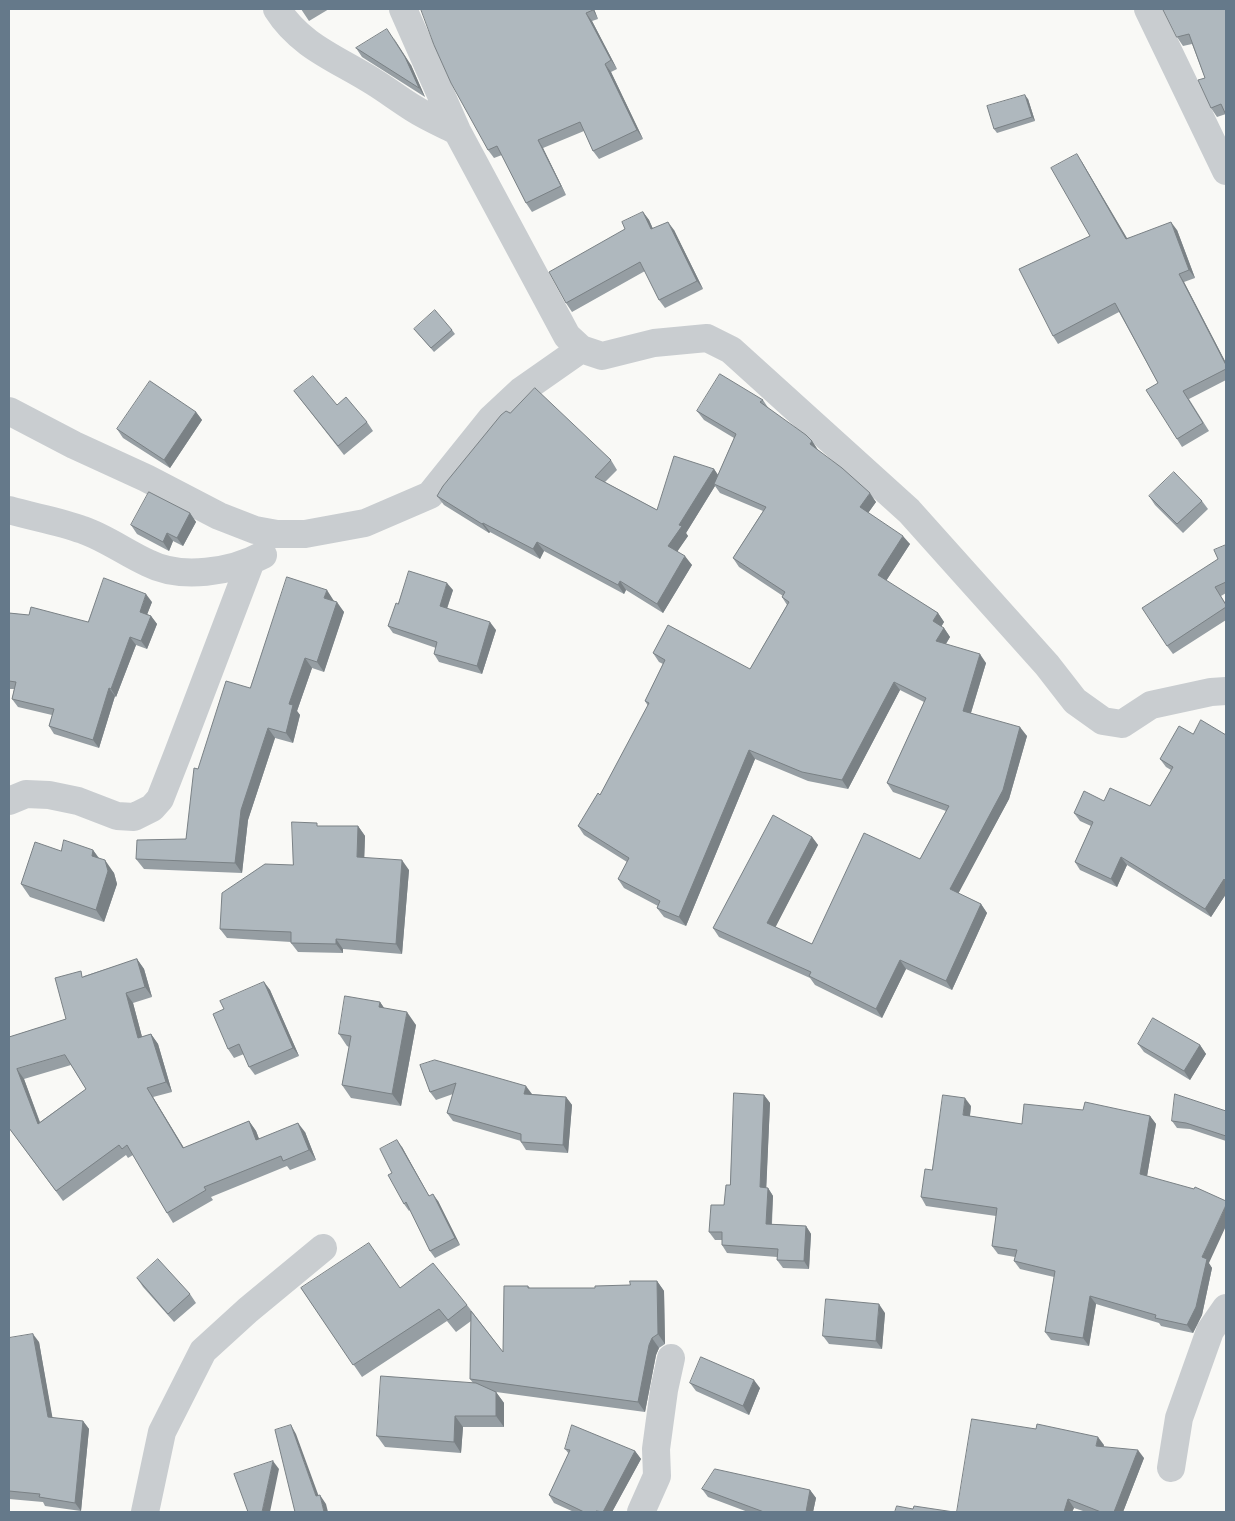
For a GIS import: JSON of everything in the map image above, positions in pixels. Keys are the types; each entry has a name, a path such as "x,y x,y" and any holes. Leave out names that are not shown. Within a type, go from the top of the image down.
{"street":[{"path":"276,9 303,40 332,59 373,81 414,109 457,131"},
{"path":"404,9 457,131 567,336 581,349 602,356 654,343 707,338 731,350 909,511 1047,665 1075,701 1103,721 1122,724 1152,705 1211,692 1226,691"},
{"path":"1148,9 1226,171"},
{"path":"9,411 219,516 255,530 277,534 305,534 365,524 430,495 491,419 521,391 581,349"},
{"path":"9,510 84,530 150,564 182,572 220,571 251,561 305,534"},
{"path":"9,801 26,794 49,795 78,800 117,816 134,817 152,808 160,799 251,561"},
{"path":"146,1512 162,1432 203,1351 248,1310 322,1248"},
{"path":"1171,1468 1182,1410 1210,1331 1226,1308"},
{"path":"641,1512 657,1476 656,1449 664,1390 671,1358"}],"building":[{"path":"421,9 592,9 586,13 611,60 605,64 637,130 593,151 580,122 538,140 561,186 526,203 497,146 488,150 451,83"},
{"path":"1163,9 1226,9 1226,115 1221,104 1211,108 1198,80 1205,78 1189,34 1177,37"},
{"path":"387,29 405,57 419,88 356,48"},
{"path":"1025,95 1032,117 994,129 987,106"},
{"path":"1077,154 1126,239 1171,222 1189,270 1179,274 1226,365 1226,369 1183,391 1203,423 1177,439 1146,390 1158,383 1115,303 1053,336 1019,269 1090,236 1051,168"},
{"path":"643,212 651,229 668,222 697,281 659,300 640,262 566,303 549,272 625,229 622,222"},
{"path":"435,310 452,330 431,348 414,329"},
{"path":"720,374 763,400 760,402 806,435 812,441 810,444 842,468 870,493 860,507 903,536 878,575 938,613 933,621 944,628 936,641 980,654 963,711 1020,727 1003,790 950,889 981,904 946,981 900,960 876,1009 809,976 811,972 713,928 773,815 812,837 767,923 812,944 864,833 920,859 949,806 887,783 926,698 894,682 842,780 802,772 749,750 679,917 657,908 660,901 618,879 629,858 578,826 598,793 600,795 649,703 645,701 665,660 653,653 668,625 750,669 789,602 782,597 785,592 733,558 766,507 714,484 736,434 697,411"},
{"path":"313,376 337,405 346,397 367,422 338,446 294,391"},
{"path":"150,381 196,412 164,460 117,429"},
{"path":"535,388 611,460 595,477 657,510 674,456 714,469 679,525 682,526 668,546 685,556 657,604 620,581 618,585 537,542 533,549 482,524 437,496 501,415 506,411 510,413"},
{"path":"1174,472 1202,501 1177,524 1149,496"},
{"path":"149,492 190,513 177,538 167,533 163,542 131,525"},
{"path":"1226,545 1226,582 1215,587 1226,607 1167,646 1142,608 1218,559 1214,550"},
{"path":"409,571 447,583 440,606 490,622 477,666 434,654 437,642 388,626"},
{"path":"287,577 327,590 324,598 337,602 317,662 305,658 289,704 293,705 286,733 268,728 241,810 235,863 136,859 137,840 186,839 194,768 198,769 226,681 250,688"},
{"path":"104,578 146,594 140,612 151,616 141,641 130,637 111,689 109,688 93,740 49,726 54,709 12,699 16,682 9,681 9,613 29,615 31,607 88,622"},
{"path":"1201,720 1226,735 1226,881 1224,879 1205,909 1121,857 1111,879 1075,862 1093,822 1074,813 1084,791 1104,801 1110,788 1150,806 1173,767 1160,759 1179,726 1193,734"},
{"path":"292,822 317,823 317,826 358,826 357,857 402,860 396,944 336,939 336,944 291,943 291,932 220,929 222,893 265,864 293,865"},
{"path":"64,840 93,850 92,856 105,860 108,871 96,910 21,884 35,842 61,851"},
{"path":"137,959 145,987 126,993 138,1038 151,1034 166,1082 147,1088 183,1148 249,1121 256,1140 298,1123 309,1150 283,1161 281,1156 204,1187 206,1190 167,1213 127,1145 122,1149 119,1145 56,1191 9,1128 9,1037 66,1019 55,978 81,971 82,977","holes":["65,1055 86,1089 38,1124 17,1069"]},
{"path":"264,982 293,1048 249,1067 239,1044 228,1049 213,1014 224,1009 220,1001"},
{"path":"345,996 380,1002 379,1007 407,1012 392,1094 342,1085 351,1036 339,1034"},
{"path":"1153,1018 1200,1045 1184,1071 1138,1044"},
{"path":"435,1060 526,1086 524,1094 566,1097 563,1145 521,1142 521,1134 447,1113 456,1083 430,1092 420,1065"},
{"path":"734,1093 764,1095 760,1187 768,1188 766,1224 806,1226 804,1261 777,1260 778,1249 722,1245 722,1232 709,1232 711,1205 724,1205 726,1185 730,1185"},
{"path":"1175,1094 1226,1111 1226,1136 1186,1123 1172,1121"},
{"path":"943,1095 965,1098 963,1115 1022,1124 1024,1104 1083,1110 1085,1102 1150,1116 1140,1174 1194,1189 1195,1187 1226,1201 1226,1205 1202,1257 1207,1259 1196,1307 1187,1325 1155,1318 1156,1315 1090,1296 1083,1338 1045,1332 1055,1271 1014,1261 1017,1250 992,1246 997,1208 921,1197 925,1169 932,1170"},
{"path":"397,1140 429,1196 433,1194 455,1238 430,1251 406,1202 404,1204 388,1175 392,1173 380,1149"},
{"path":"369,1243 400,1288 433,1263 467,1305 448,1320 439,1309 353,1365 301,1288"},
{"path":"158,1259 190,1294 168,1314 137,1278"},
{"path":"630,1281 657,1281 658,1334 652,1338 649,1345 638,1402 470,1379 471,1311 503,1352 504,1286 595,1288 595,1286 630,1285"},
{"path":"826,1299 879,1304 876,1341 823,1336"},
{"path":"33,1334 48,1417 83,1421 75,1503 39,1497 40,1494 9,1491 9,1338"},
{"path":"701,1357 754,1380 743,1406 690,1383"},
{"path":"381,1376 476,1383 496,1392 496,1416 455,1416 454,1442 377,1436"},
{"path":"972,1419 1036,1429 1037,1424 1098,1437 1096,1446 1138,1450 1114,1512 1101,1512 1068,1499 1064,1512 957,1512"},
{"path":"291,1425 316,1496 320,1495 324,1512 295,1512 275,1430"},
{"path":"572,1425 635,1451 603,1512 584,1512 549,1495 570,1450 565,1449"},
{"path":"273,1461 262,1512 248,1512 234,1474"},
{"path":"715,1469 810,1490 806,1512 764,1512 702,1489"},
{"path":"897,1506 913,1509 914,1506 954,1512 895,1512"}]}
